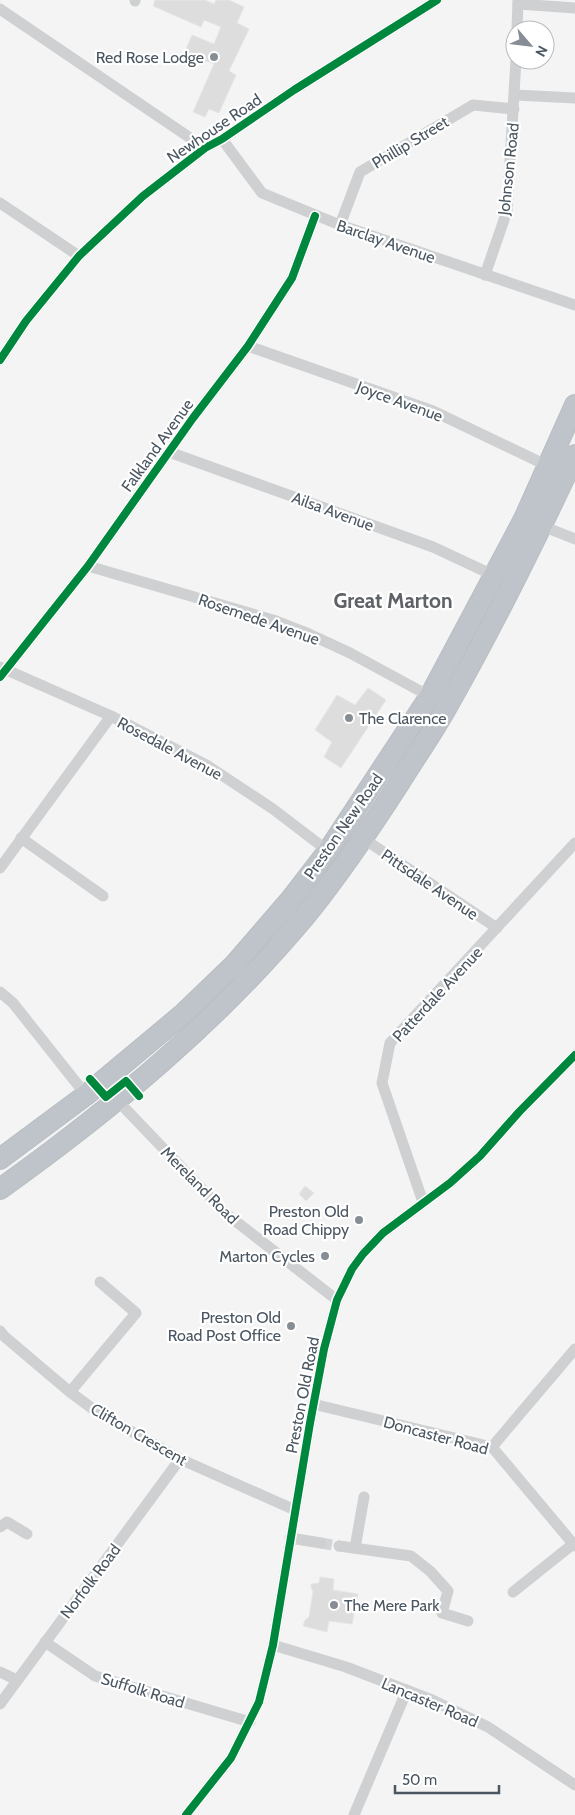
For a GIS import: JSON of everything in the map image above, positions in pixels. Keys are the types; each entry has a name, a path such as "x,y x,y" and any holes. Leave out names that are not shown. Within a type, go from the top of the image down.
{"highway":[{"name":"Preston New Road","path":"0,1190 117,1100 195,1033 226,1003 307,913 364,839 448,707 533,522 548,466 575,405"},
{"name":"Preston New Road","path":"0,1159 86,1095 183,1014 234,966 291,899 328,852 430,696 495,576 533,522 575,455"}],"street":[{"name":"Newhouse Road","path":"0,360 26,321 79,256 143,196 205,148 222,139 301,85 436,0"},
{"path":"517,20 518,2 575,8"},
{"path":"0,9 205,148"},
{"name":"Johnson Road","path":"485,275 507,211 516,70"},
{"path":"515,95 575,98"},
{"name":"Phillip Street","path":"340,225 360,172 472,105 514,109"},
{"name":"Barclay Avenue","path":"222,139 262,193 340,225 575,305"},
{"path":"0,203 79,256"},
{"name":"Falkland Avenue","path":"2,671 88,566 168,452 248,346 292,278 315,216"},
{"name":"Joyce Avenue","path":"248,346 433,411 548,466"},
{"name":"Ailsa Avenue","path":"168,452 433,547 495,576"},
{"path":"533,522 575,539"},
{"name":"Rosemede Avenue","path":"88,566 273,620 309,634 350,653 448,707"},
{"name":"Rosedale Avenue","path":"2,671 111,716 208,766 273,809 328,852"},
{"path":"0,868 111,716"},
{"path":"21,838 103,896"},
{"name":"Pittsdale Avenue","path":"364,839 497,928"},
{"name":"Patterdale Avenue","path":"423,1202 382,1082 390,1043 575,843"},
{"path":"0,992 13,1003 86,1095"},
{"name":"Preston Old Road","path":"186,1815 231,1758 259,1702 273,1645 324,1348 338,1300 352,1268 383,1233 450,1183 480,1156 519,1112 575,1055"},
{"name":"Mereland Road","path":"117,1100 225,1213 338,1300"},
{"path":"70,1392 136,1313 100,1282"},
{"name":"Clifton Crescent","path":"0,1331 4,1337 97,1412 180,1459 295,1510"},
{"path":"492,1447 575,1349"},
{"name":"Doncaster Road","path":"313,1404 492,1447 574,1545"},
{"name":"Norfolk Road","path":"0,1704 180,1459"},
{"path":"355,1548 364,1497"},
{"path":"0,1527 6,1522 27,1534"},
{"path":"290,1538 321,1543"},
{"path":"513,1592 574,1545"},
{"path":"339,1546 411,1556 430,1571 448,1591 442,1613 468,1621"},
{"name":"Suffolk Road","path":"44,1642 95,1676 250,1722"},
{"name":"Lancaster Road","path":"273,1645 346,1667 407,1690 488,1727 575,1785"},
{"path":"0,1672 17,1680"},
{"path":"354,1815 407,1690"}],"building":[{"name":"Red Rose Lodge","path":"155,0 205,0 214,4 216,0 229,0 244,7 237,23 249,29 229,71 236,75 219,113 209,109 205,117 193,112 214,64 207,61 205,63 184,54 192,35 214,44 221,27 204,20 201,27 153,6"},
{"name":"The Clarence","path":"368,688 386,700 341,768 324,757 332,742 315,730 337,695 355,705"},
{"path":"305,1186 314,1193 306,1201 299,1194"},
{"name":"The Mere Park","path":"320,1577 334,1579 333,1590 358,1594 352,1624 329,1621 327,1632 303,1626 305,1620 309,1617 313,1592 311,1584 319,1583"}],"tunnel":[{"path":"321,1543 339,1546"}],"cycle path":[{"path":"0,360 26,321 79,256 143,196 205,148 222,139 294,90 437,0"},
{"path":"0,677 88,566 193,418 248,346 292,278 315,216"},
{"path":"186,1815 231,1758 259,1702 273,1645 324,1349 337,1300 352,1269 383,1233 450,1183 480,1156 519,1112 575,1055"},
{"path":"90,1079 106,1097 126,1081 139,1096"}],"place":[{"name":"Red Rose Lodge","path":"214,57"},
{"name":"The Clarence","path":"349,718"},
{"name":"Preston Old Road Chippy","path":"359,1220"},
{"name":"Marton Cycles","path":"325,1256"},
{"name":"Preston Old Road Post Office","path":"291,1326"},
{"name":"The Mere Park","path":"334,1605"}],"district":[{"name":"Great Marton","path":"393,601"}]}
